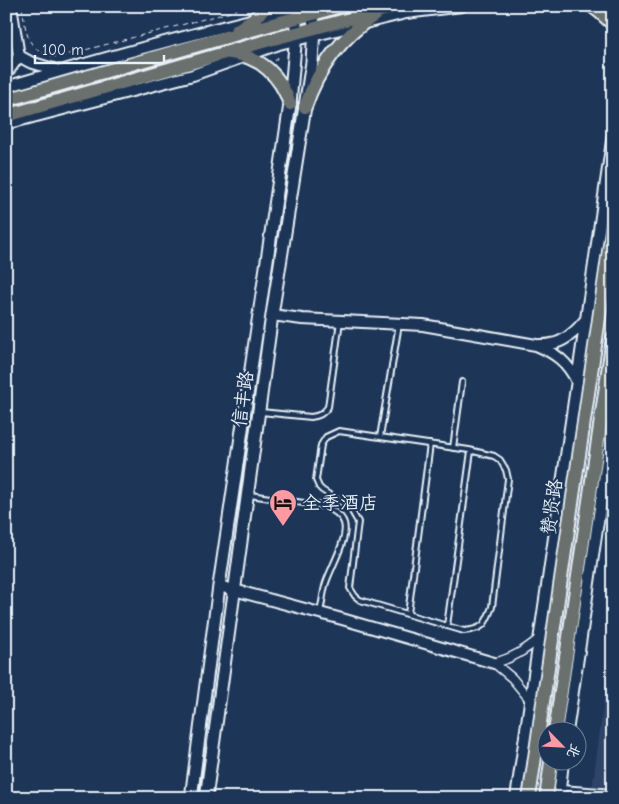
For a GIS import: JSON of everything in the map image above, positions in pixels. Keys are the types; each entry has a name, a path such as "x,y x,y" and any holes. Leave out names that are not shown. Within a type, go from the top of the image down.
{"main road":[{"path":"227,37 253,19 267,6"},
{"path":"6,100 227,37 296,11 339,6"},
{"path":"6,116 270,40 296,37 399,6"},
{"path":"592,6 613,24"},
{"name":"信丰路","path":"206,798 272,315 312,62 314,31 312,9"},
{"path":"305,107 315,83 328,61 344,41 364,23 383,10"},
{"name":"信丰路","path":"190,798 219,586 290,104 296,37 296,11"},
{"path":"228,53 245,56 260,63 273,74 283,88 290,104"},
{"name":"赞贤路","path":"529,798 613,222"},
{"name":"赞贤路","path":"557,722 613,338"},
{"path":"546,798 550,772"}],"street":[{"path":"6,74 19,56 11,6"},
{"path":"314,31 364,23 406,13 462,6"},
{"path":"6,87 149,46 253,19 296,11"},
{"path":"6,124 193,75 296,37"},
{"path":"19,56 30,62 60,71"},
{"path":"516,798 613,134"},
{"path":"272,315 302,319 423,325 536,345 553,352 564,361 574,374 577,382"},
{"path":"536,345 552,344 562,340 586,319"},
{"path":"568,722 613,420"},
{"path":"219,586 494,663 512,678 530,701"},
{"path":"494,663 515,656 540,638"},
{"path":"559,793 562,772"}],"lane":[{"path":"259,412 311,417 324,413 328,407 340,321"},
{"path":"380,437 400,324"},
{"path":"453,448 462,382"},
{"path":"339,431 430,444 494,456 500,460 506,470 508,478 492,607 487,620 481,628 464,631 360,600 355,596 350,588 358,522 350,508 322,490 316,480 321,445 326,437 339,431"},
{"path":"408,614 430,444"},
{"path":"447,626 471,451"},
{"path":"248,495 324,506 333,510 345,524 343,538 325,584 320,613"},
{"path":"559,793 613,792"}],"path":[{"path":"22,6 26,34 30,42 42,53 58,57 231,12 244,6"}],"shaded area":[{"path":"611,646 613,647 613,798 591,798"}],"place":[{"name":"全季酒店","path":"283,527"}]}
